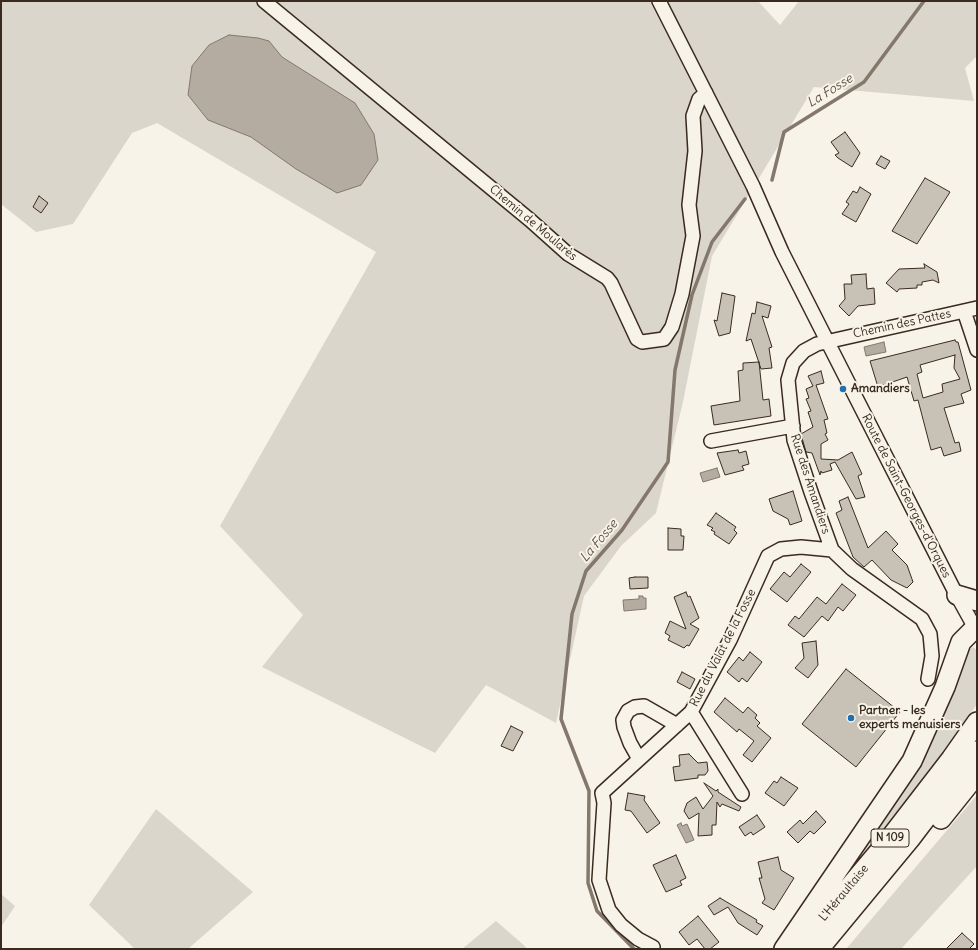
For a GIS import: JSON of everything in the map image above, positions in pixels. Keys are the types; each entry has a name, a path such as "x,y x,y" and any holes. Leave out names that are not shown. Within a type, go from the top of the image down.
{"highway":[{"path":"957,595 977,602"},
{"path":"784,949 912,761 944,687 961,642 976,627"},
{"name":"L'Héraultaise","path":"797,949 887,842 952,759 977,722"},
{"name":"L'Héraultaise","path":"819,949 910,839 977,751"},
{"path":"830,949 977,774"}],"street":[{"name":"Chemin de Moularès","path":"264,1 450,154 568,254 607,278 611,283 637,339 642,342 664,339 672,327 682,294 693,236 689,204 695,151 693,116 699,99 706,94"},
{"name":"Route de Saint-Georges-d'Orques","path":"658,1 748,177 782,252 957,595 976,627"},
{"name":"Chemin des Pattes","path":"828,341 971,309"},
{"path":"971,309 977,350"},
{"name":"Rue des Amandiers","path":"828,341 804,351 793,363 788,380 794,440 832,550"},
{"path":"712,441 792,426"},
{"name":"Rue du Valat de la Fosse","path":"653,947 638,939 617,920 609,910 600,880 604,803 602,793 691,712 730,640 768,556 781,549 801,547 832,550"},
{"path":"832,550 852,569 922,619 930,634 932,656 928,679"},
{"path":"640,759 630,743 624,727 623,720 628,711 635,707 644,706 677,725"},
{"path":"691,712 742,794"}],"shaded area":[{"path":"1,1 758,1 780,25 799,1 977,1 977,56 965,68 974,101 814,87 712,256 683,402 656,513 621,546 584,596 556,723 486,685 435,753 262,667 303,615 220,526 376,252 157,123 132,133 73,224 36,232 1,204"},
{"path":"229,35 258,38 269,41 282,57 355,103 374,134 378,160 361,185 337,193 296,169 251,137 208,120 188,95 192,66 209,45"},
{"path":"884,342 886,352 866,356 864,347"},
{"path":"717,468 720,477 703,482 700,473"},
{"path":"639,596 646,598 646,609 624,611 623,600 639,599"},
{"path":"973,647 977,650 977,704 945,751 840,883 969,650"},
{"path":"977,795 977,866 901,949 846,949"},
{"path":"156,809 253,892 188,949 135,949 89,905"},
{"path":"681,823 682,826 687,824 694,840 686,843 677,825"},
{"path":"1,894 15,906 1,927"},
{"path":"496,921 526,947 525,949 462,949"}],"building":[{"path":"845,132 860,153 852,167 835,155 839,153 831,142"},
{"path":"881,156 890,161 885,169 876,164"},
{"path":"925,178 950,192 917,244 892,231"},
{"path":"860,187 871,194 856,222 842,214 849,204 846,202 853,191 857,193"},
{"path":"39,196 48,203 41,213 33,207"},
{"path":"924,264 937,272 939,283 933,280 922,282 922,285 917,285 917,288 899,289 897,292 886,283 899,269 925,268"},
{"path":"866,274 867,289 874,288 875,304 858,306 849,316 839,306 845,299 844,284 852,284 851,275"},
{"path":"722,293 735,296 730,333 719,336 714,320 717,321"},
{"path":"757,302 771,306 768,318 762,316 772,347 769,348 772,368 761,369 751,339 746,341 752,313 755,314"},
{"path":"955,340 958,342 971,390 961,394 964,403 944,408 955,443 959,442 961,451 944,456 941,447 931,450 918,400 914,401 907,377 878,387 870,361","holes":["955,355 954,368 960,379 942,384 943,392 923,398 917,374 922,372 920,365"]},
{"path":"759,362 763,400 769,399 771,416 714,425 711,406 740,401 738,371 743,370 743,363"},
{"path":"821,371 824,383 816,385 828,419 824,420 827,433 825,434 828,440 821,444 821,459 838,460 852,452 862,474 858,476 865,497 856,499 835,462 830,464 832,470 822,473 821,471 820,475 812,453 806,452 801,434 813,427 808,412 811,411 806,399 809,398 806,389 813,386 808,376"},
{"path":"738,450 739,453 746,451 749,464 742,466 744,470 725,475 717,453"},
{"path":"793,491 802,521 790,525 788,519 773,511 769,499"},
{"path":"848,497 868,548 886,531 898,544 892,550 907,565 913,582 907,588 891,580 872,560 864,567 853,557 836,513 842,510 839,501"},
{"path":"716,513 736,527 734,530 737,533 729,544 714,534 715,532 711,530 713,528 707,525"},
{"path":"668,528 681,529 681,536 684,536 683,550 668,550"},
{"path":"801,564 811,572 787,602 770,589 784,572 790,577"},
{"path":"648,577 648,588 630,589 629,578"},
{"path":"842,584 856,595 843,611 838,607 828,621 822,616 804,637 788,625 795,616 799,619 817,597 826,604"},
{"path":"686,592 688,597 690,596 699,618 690,624 699,629 689,646 687,645 684,648 668,640 670,636 665,633 670,621 686,629 674,597"},
{"path":"816,641 818,665 808,678 795,668 804,658 802,643"},
{"path":"750,652 762,662 747,682 742,678 739,682 727,672 739,657 743,661"},
{"name":"Partner - les experts menuisiers","path":"846,669 900,712 856,767 802,724"},
{"path":"682,672 695,679 690,689 677,682"},
{"path":"725,698 743,713 748,707 757,715 755,718 760,723 757,726 771,738 752,762 743,755 754,741 739,729 737,732 714,712"},
{"path":"511,726 523,732 513,751 501,746"},
{"path":"689,754 698,763 707,762 708,771 705,775 698,775 698,778 675,781 673,767 680,766 679,755"},
{"path":"781,777 798,788 784,806 765,793 774,781 777,783"},
{"path":"704,783 716,791 718,789 718,792 741,807 739,811 722,804 720,807 717,802 716,825 712,825 712,835 698,836 699,813 689,819 684,811 687,803 696,797 703,809 713,796"},
{"path":"628,793 645,796 644,800 660,823 647,833 631,811 625,810"},
{"path":"816,811 826,822 814,834 810,831 798,843 787,832 800,820 803,824"},
{"path":"757,815 765,827 753,835 751,832 745,836 739,827"},
{"path":"676,855 686,878 680,881 682,885 666,892 653,865"},
{"path":"778,857 781,870 794,878 774,910 762,903 765,899 759,878 762,878 758,862"},
{"path":"720,898 757,920 756,922 763,926 757,935 738,923 728,907 714,915 708,906"},
{"path":"698,916 719,942 710,949 705,949 697,939 689,945 679,932"},
{"path":"962,933 974,944 969,949 946,949"}],"waterway":[{"name":"La Fosse","path":"772,180 784,132 864,82 924,1"},
{"name":"La Fosse","path":"634,949 597,911 588,883 589,791 561,719 572,614 586,571 622,530 668,462 675,370 692,295 712,242 745,199"}],"place":[{"name":"Amandiers","path":"843,389"},
{"name":"Partner - les experts menuisiers","path":"851,718"}]}
